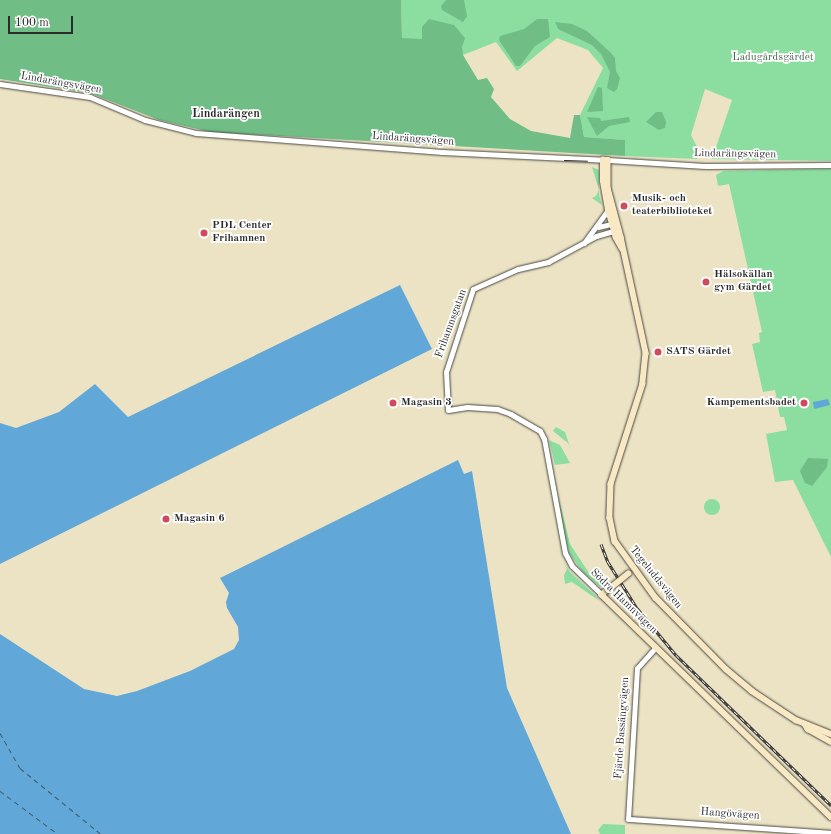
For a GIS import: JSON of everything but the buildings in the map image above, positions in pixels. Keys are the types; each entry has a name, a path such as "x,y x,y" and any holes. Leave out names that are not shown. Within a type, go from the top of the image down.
{"main road":[{"name":"Tegeluddsvägen","path":"606,160 603,181 608,210 614,223"},
{"name":"Tegeluddsvägen","path":"606,160 608,188 614,223 644,336 646,363 643,384 613,473 609,505 615,541 634,570 667,611 730,672 757,694 804,724 831,734"},
{"path":"602,595 634,570"},
{"name":"Södra Hamnvägen","path":"602,595 831,817"},
{"name":"Tegeluddsvägen","path":"804,724 808,729 831,742"}],"street":[{"name":"Lindarängsvägen","path":"0,84 90,97 162,125 211,135 449,153 706,166 831,165"},
{"name":"Frihamnsgatan","path":"582,246 598,227 608,210"},
{"path":"598,227 614,223"},
{"name":"Frihamnsgatan","path":"448,410 446,398 448,364 473,289 518,269 548,262 582,246 596,236 616,230"},
{"name":"Södra Hamnvägen","path":"448,410 467,407 497,410 511,414 540,431 544,439 565,553 572,566 602,595"},
{"name":"Fjärde Bassängvägen","path":"628,819 636,668 656,647"},
{"name":"Hangövägen","path":"628,819 798,832 831,833"}],"green space":[{"path":"0,0 401,0 402,38 422,39 422,27 429,19 454,25 465,38 462,47 463,55 478,80 487,78 494,89 491,97 510,119 531,131 570,138 574,115 580,115 584,137 625,140 625,156 210,132 159,120 90,93 0,79"},
{"name":"Ladugårdsgärdet","path":"401,0 831,0 831,161 712,159 732,100 705,89 691,135 697,147 697,159 625,156 624,140 584,137 580,115 603,68 588,50 557,38 517,71 496,42 463,55 461,47 402,38"},
{"path":"446,0 464,0 467,16 463,22 442,10 441,6"},
{"path":"537,19 548,19 550,37 535,46 520,66 516,66 499,40 500,36 524,29"},
{"path":"555,22 572,24 587,31 610,52 615,58 616,71 620,78 617,89 614,92 607,88 610,72 601,54 592,45 558,29"},
{"path":"598,87 602,88 603,111 587,112"},
{"path":"656,112 662,112 666,122 665,128 659,130 646,122"},
{"path":"587,117 600,118 601,121 629,117 630,122 609,126 597,136"},
{"path":"592,167 599,170 599,190"},
{"path":"831,169 831,557 793,480 775,482 766,434 787,430 784,417 780,417 775,390 763,392 752,344 760,342 759,333 762,332 729,184 718,186 716,175 723,171"},
{"path":"599,190 602,205 592,198 596,196"},
{"path":"556,427 565,432 571,450 568,443 553,431"},
{"path":"549,440 560,445 570,463 555,465"},
{"path":"808,458 828,459 827,467 812,486 805,483 800,471"},
{"path":"558,495 570,544 589,573 605,586 600,587 582,571 570,554 564,536"},
{"path":"712,499 718,501 720,507 718,513 712,515 706,513 704,507 706,501"},
{"path":"563,562 570,572 595,595 598,600 572,582 565,584 564,575 567,569"},
{"path":"603,824 625,825 625,834 600,834 598,830"}],"water":[{"path":"400,285 432,349 0,564 0,423 16,428 59,412 95,384 128,417"},
{"path":"828,399 830,405 814,409 813,402"},
{"path":"458,460 464,474 472,471 507,688 571,834 0,834 0,634 84,689 117,696 137,691 190,671 234,649 239,640 238,627 227,608 226,602 229,593 220,578"}],"ferry route":[{"path":"0,733 20,768 101,834"},
{"path":"0,791 58,834"}],"tram line":[{"path":"564,160 587,161"}],"railway":[{"path":"601,544 608,562 637,608 676,655 831,805"}],"place":[{"name":"Musik- och teaterbiblioteket","path":"624,206"},
{"name":"PDL Center Frihamnen","path":"204,233"},
{"name":"Hälsokällan gym Gärdet","path":"706,282"},
{"name":"SATS Gärdet","path":"658,352"},
{"name":"Magasin 3","path":"393,403"},
{"name":"Kampementsbadet","path":"804,403"},
{"name":"Magasin 6","path":"166,519"}],"district":[{"name":"Lindarängen","path":"226,115"}]}
